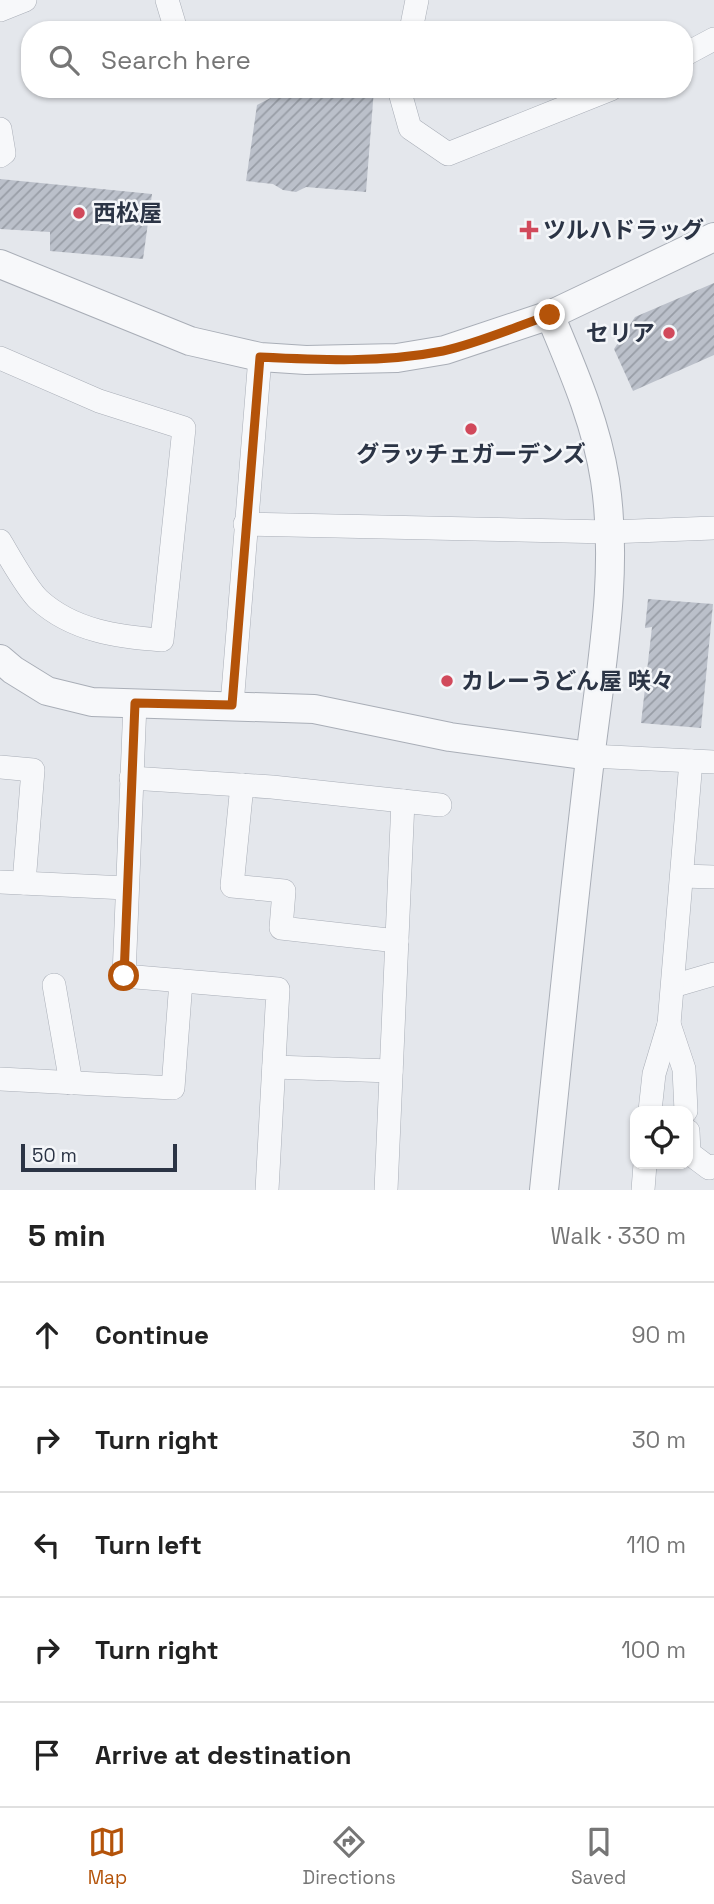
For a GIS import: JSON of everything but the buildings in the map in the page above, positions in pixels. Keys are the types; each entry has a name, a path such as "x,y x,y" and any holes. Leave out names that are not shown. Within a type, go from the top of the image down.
{"street":[{"path":"0,10 25,0"},
{"path":"167,0 173,21"},
{"path":"413,21 417,0"},
{"path":"693,50 714,39"},
{"path":"402,98 410,128 448,153 588,98"},
{"path":"0,129 4,153 0,156"},
{"path":"0,264 190,341 260,357 306,360 397,358 445,351 550,315 714,237"},
{"path":"544,1190 590,756 601,683 608,603 609,532 605,480 594,430 550,315"},
{"path":"232,705 260,357"},
{"path":"0,358 99,401 184,428 162,640 115,636 76,624 39,600 0,541"},
{"path":"245,524 609,532 714,528"},
{"path":"0,659 47,691 92,702 314,709 450,737 590,756 703,762 682,876 669,1024 654,1074 651,1106"},
{"path":"135,703 124,976 278,989 267,1190"},
{"path":"0,767 33,770 24,883"},
{"path":"131,778 242,785 440,805"},
{"path":"242,785 232,886 284,891 281,929 397,941"},
{"path":"386,1190 403,801"},
{"path":"682,876 714,877"},
{"path":"0,882 126,888"},
{"path":"673,986 714,974"},
{"path":"0,1079 173,1088 181,981"},
{"path":"54,985 71,1083"},
{"path":"669,1024 684,1069 686,1106"},
{"path":"274,1067 391,1071"},
{"path":"693,1156 709,1168 714,1166"},
{"path":"643,1190 645,1169"}],"place":[{"name":"西松屋","path":"79,213"},
{"name":"ツルハドラッグ","path":"529,230"},
{"name":"セリア","path":"669,333"},
{"name":"グラッチェガーデンズ","path":"471,429"},
{"name":"カレーうどん屋 咲々","path":"447,681"}],"route":[{"path":"124,976 135,703 232,705 260,357 306,360 397,358 445,351 550,315"}]}
